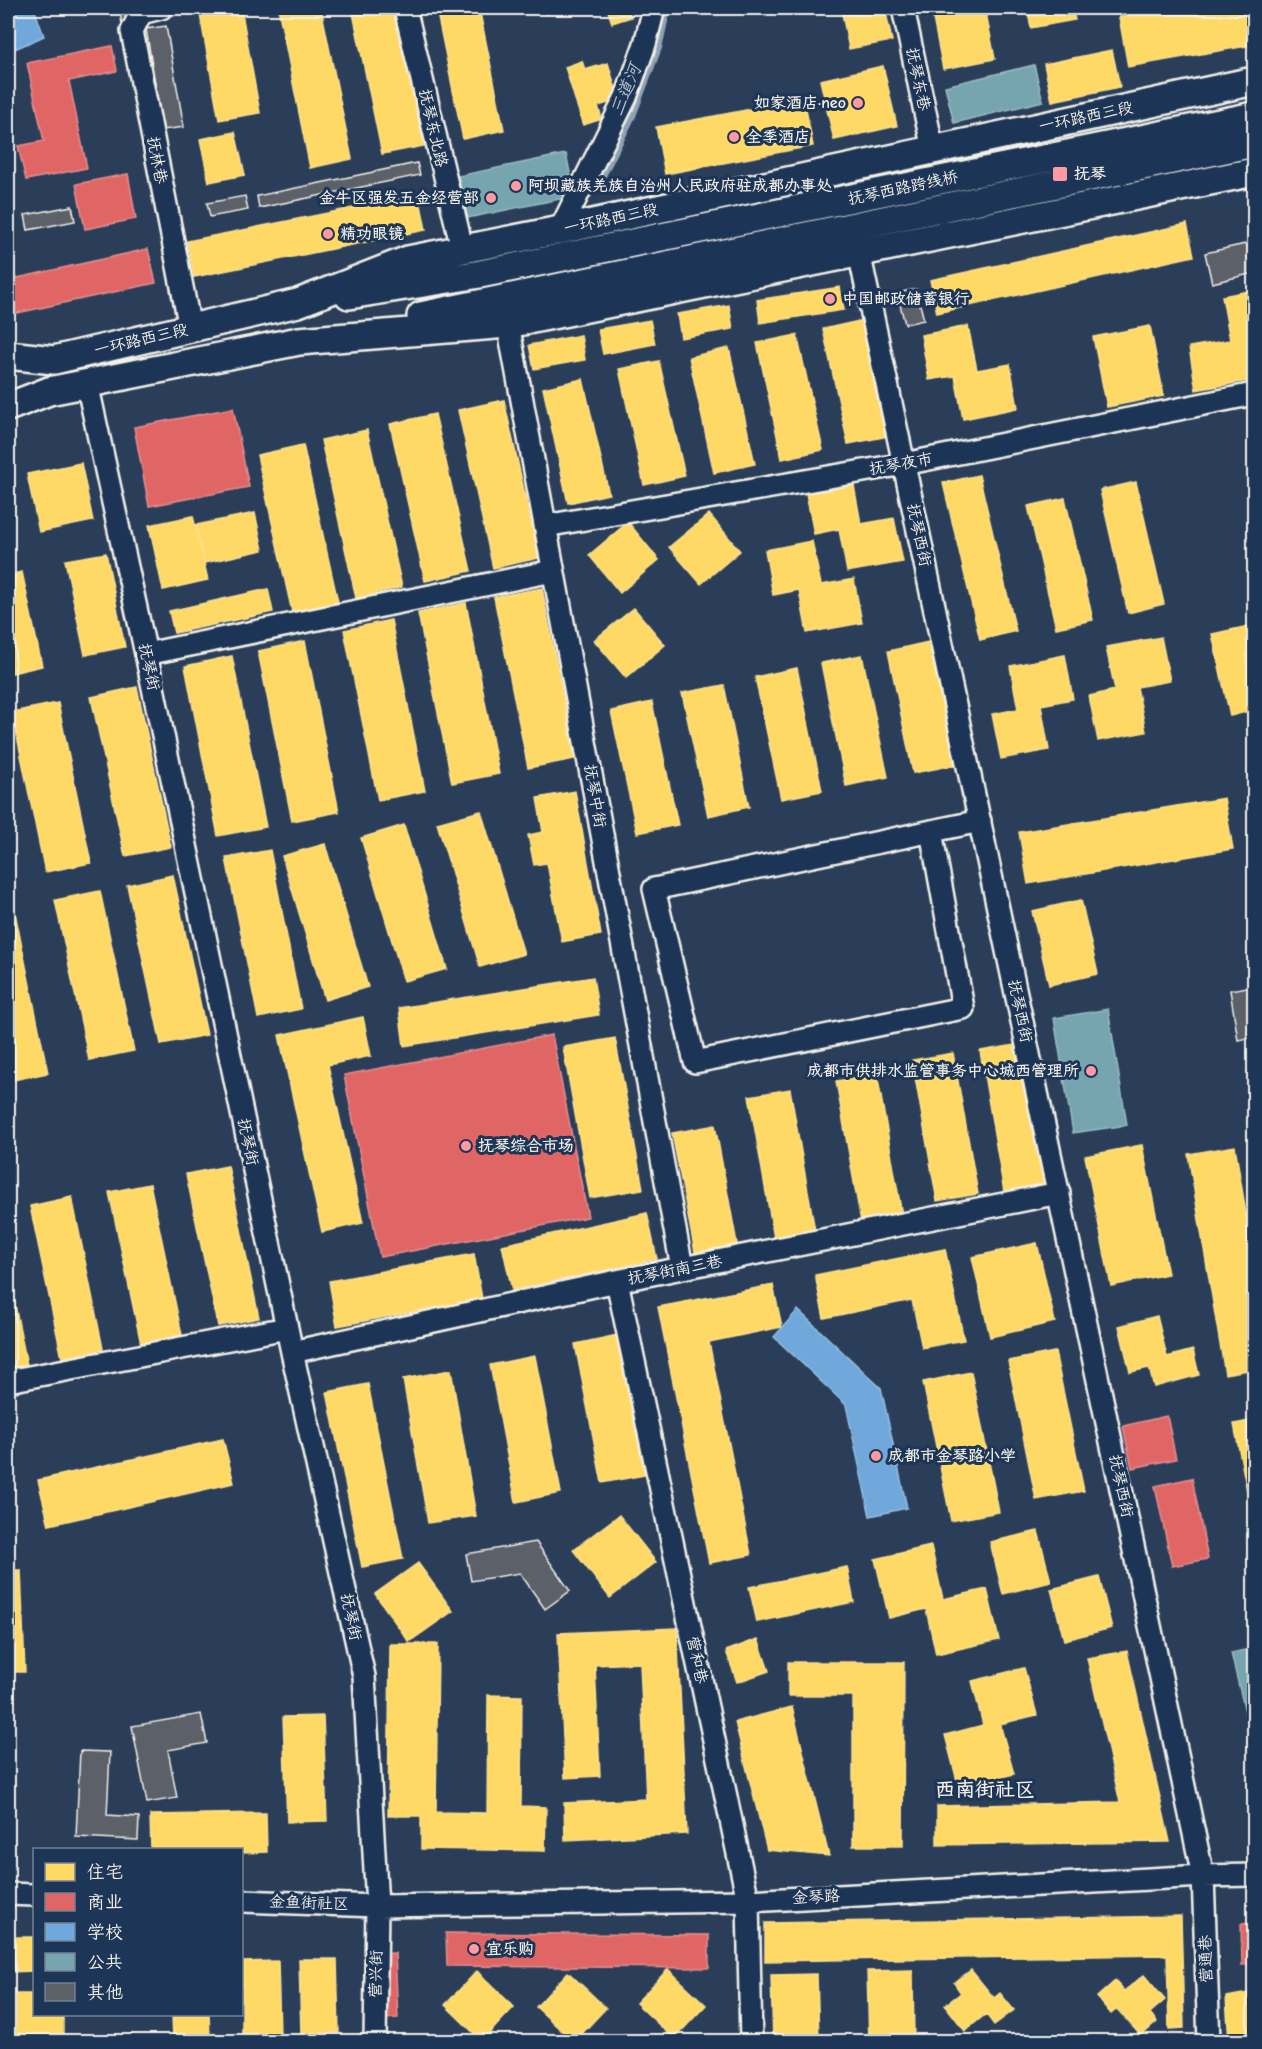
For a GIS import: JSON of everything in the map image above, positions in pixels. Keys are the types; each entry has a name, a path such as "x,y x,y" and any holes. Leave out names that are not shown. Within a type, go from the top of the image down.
{"main road":[{"name":"一环路西三段","path":"8,355 54,360 298,303 408,260 560,230 1254,81"},
{"name":"抚琴西路跨线桥","path":"298,303 480,274 1254,116"},
{"name":"抚琴西路跨线桥","path":"501,313 1254,143"},
{"name":"一环路西三段","path":"8,407 49,391 299,341 501,313 859,252 1254,172"},
{"path":"8,369 54,360"},
{"path":"8,398 49,391"}],"street":[{"name":"抚林巷","path":"161,8 141,13 132,31 190,328"},
{"name":"抚琴东北路","path":"405,8 462,248"},
{"path":"560,230 626,97 645,45 654,8"},
{"name":"抚琴东巷","path":"903,8 933,150"},
{"name":"抚琴西街","path":"859,252 1203,1875"},
{"name":"抚琴中街","path":"501,313 545,526 682,1268"},
{"name":"抚琴街","path":"87,384 292,1352 364,1676 377,1906"},
{"name":"抚琴夜市","path":"545,526 904,464 1254,394"},
{"path":"146,654 553,571"},
{"path":"931,831 963,1008 695,1062 654,889 931,831 980,822"},
{"name":"抚琴街南三巷","path":"292,1352 617,1281 1059,1193"},
{"name":"营和巷","path":"617,1281 748,1901 751,2042"},
{"path":"8,1381 287,1328"},
{"name":"金琴路","path":"377,1906 748,1901 1203,1875 1254,1875"},
{"name":"营通巷","path":"1203,1875 1209,2042"},
{"path":"8,1894 33,1894"},
{"name":"金鱼街社区","path":"243,1901 377,1906"},
{"name":"营兴街","path":"375,2042 377,1906"}],"building: 住宅":[{"path":"241,8 260,113 219,120 199,9"},
{"path":"278,8 321,8 352,159 310,168"},
{"path":"352,8 395,8 424,146 382,154"},
{"path":"436,8 479,8 504,130 463,139"},
{"path":"545,8 570,8 570,9 546,14"},
{"path":"607,8 628,8 631,17 612,23"},
{"path":"841,8 885,8 892,41 849,49"},
{"path":"931,8 985,8 995,59 943,69"},
{"path":"1027,8 1072,8 1075,20 1031,28"},
{"path":"1169,8 1246,8 1253,45 1128,67 1119,17"},
{"path":"1112,50 1120,87 1052,101 1044,64"},
{"path":"582,61 585,70 608,63 619,100 598,106 602,119 583,125 565,67"},
{"name":"如家酒店·neo","path":"883,66 897,126 834,140 820,80"},
{"name":"全季酒店","path":"804,99 813,146 665,174 656,127"},
{"path":"235,132 245,175 209,182 200,139"},
{"path":"419,195 426,230 194,277 187,241"},
{"path":"1187,224 1194,256 937,313 930,280"},
{"path":"840,287 844,310 760,323 757,300"},
{"path":"1254,290 1254,350 1252,351 1254,380 1196,390 1189,347 1230,340 1222,296"},
{"path":"729,305 733,329 681,338 677,314"},
{"path":"650,320 655,344 603,354 598,329"},
{"path":"864,320 889,436 848,444 823,329"},
{"path":"968,326 977,370 1010,364 1018,408 963,419 955,376 929,380 921,335"},
{"path":"1150,326 1164,396 1107,407 1093,337"},
{"path":"581,335 585,360 534,369 529,345"},
{"path":"797,335 823,450 782,459 757,343"},
{"path":"729,348 755,464 714,473 689,357"},
{"path":"659,361 685,476 644,485 619,369"},
{"path":"583,379 609,494 568,503 543,388"},
{"path":"504,400 539,558 493,568 458,410"},
{"path":"435,414 471,571 425,581 390,424"},
{"path":"367,430 402,587 356,598 321,440"},
{"path":"303,445 338,602 292,612 257,455"},
{"path":"81,463 93,521 39,532 27,474"},
{"path":"979,475 1016,631 980,640 943,483"},
{"path":"853,480 861,524 894,518 903,562 847,572 839,529 814,534 805,488"},
{"path":"1136,482 1164,604 1128,613 1100,490"},
{"path":"1065,498 1093,620 1056,628 1028,506"},
{"path":"255,513 263,550 204,563 196,525"},
{"path":"709,514 740,551 701,584 669,547"},
{"path":"193,516 208,580 163,590 149,525"},
{"path":"628,522 659,560 620,593 589,555"},
{"path":"812,541 821,585 854,579 862,623 807,633 799,590 773,595 765,550"},
{"path":"106,553 125,647 85,655 65,560"},
{"path":"22,572 42,666 8,674 8,575"},
{"path":"542,588 575,759 528,768 494,597"},
{"path":"268,589 273,612 174,633 169,611"},
{"path":"466,603 499,774 452,783 418,613"},
{"path":"634,608 665,645 626,678 594,640"},
{"path":"391,620 425,791 378,800 344,630"},
{"path":"1249,626 1254,651 1254,710 1230,716 1212,634"},
{"path":"1161,637 1170,681 1137,687 1146,732 1098,741 1089,696 1115,690 1106,647"},
{"path":"305,641 339,812 292,821 258,651"},
{"path":"929,642 955,765 913,773 888,651"},
{"path":"862,655 888,777 846,786 821,663"},
{"path":"1065,655 1073,699 1041,705 1049,750 1001,759 992,714 1018,709 1010,666"},
{"path":"232,656 266,827 218,836 185,666"},
{"path":"797,668 822,791 781,799 755,677"},
{"path":"724,685 749,807 708,816 682,693"},
{"path":"137,687 171,847 125,856 91,697"},
{"path":"652,702 678,825 637,833 611,711"},
{"path":"58,703 91,863 45,872 12,712"},
{"path":"575,791 601,935 562,942 547,863 534,865 528,835 543,832 537,798"},
{"path":"1224,798 1233,849 1028,884 1019,832"},
{"path":"481,811 524,954 480,967 437,823"},
{"path":"404,825 447,969 404,981 361,838"},
{"path":"325,844 368,987 325,1000 282,856"},
{"path":"270,850 301,1009 258,1018 226,858"},
{"path":"173,875 207,1035 161,1044 127,885"},
{"path":"100,891 134,1051 89,1060 55,900"},
{"path":"1081,900 1098,974 1049,985 1032,911"},
{"path":"15,913 48,1073 8,1081 8,915"},
{"path":"593,977 599,1015 404,1046 399,1008"},
{"path":"363,1017 371,1056 328,1065 363,1223 322,1232 279,1035"},
{"path":"615,1038 643,1189 590,1198 563,1047"},
{"path":"1020,1044 1045,1185 1004,1192 980,1051"},
{"path":"953,1053 978,1194 937,1201 912,1060"},
{"path":"877,1074 902,1215 861,1222 836,1081"},
{"path":"790,1089 815,1231 774,1238 749,1096"},
{"path":"531,1090 547,1180 477,1192 460,1103"},
{"path":"715,1125 738,1249 696,1257 672,1133"},
{"path":"1142,1145 1168,1274 1111,1286 1085,1156"},
{"path":"1235,1146 1254,1262 1254,1369 1225,1374 1188,1154"},
{"path":"228,1166 259,1318 218,1326 186,1174"},
{"path":"150,1184 182,1335 141,1344 109,1192"},
{"path":"72,1197 103,1349 62,1358 30,1206"},
{"path":"647,1213 657,1259 512,1290 502,1245"},
{"path":"1037,1243 1055,1322 990,1337 972,1257"},
{"path":"945,1249 964,1340 922,1348 912,1300 824,1318 815,1275"},
{"path":"474,1254 482,1299 337,1326 329,1281"},
{"path":"8,1271 27,1365 8,1369"},
{"path":"773,1285 782,1327 709,1342 751,1555 709,1563 658,1307"},
{"path":"1157,1316 1167,1357 1193,1350 1199,1375 1154,1387 1149,1368 1130,1372 1119,1326"},
{"path":"618,1335 645,1475 602,1483 575,1344"},
{"path":"1055,1352 1084,1491 1036,1500 1008,1361"},
{"path":"535,1356 561,1493 516,1502 490,1365"},
{"path":"451,1370 476,1516 428,1523 403,1379"},
{"path":"971,1372 999,1512 951,1521 923,1382"},
{"path":"368,1384 403,1559 362,1567 327,1392"},
{"path":"1254,1420 1254,1527 1234,1424"},
{"path":"223,1439 234,1483 49,1525 38,1480"},
{"path":"619,1515 656,1562 610,1598 573,1550"},
{"path":"1038,1531 1051,1582 1003,1594 990,1542"},
{"path":"931,1546 943,1599 987,1589 999,1640 936,1654 926,1609 889,1618 875,1559"},
{"path":"418,1563 453,1611 409,1642 375,1594"},
{"path":"847,1567 854,1602 757,1622 749,1587"},
{"path":"8,1570 21,1570 25,1672 8,1672"},
{"path":"1099,1577 1112,1628 1064,1640 1051,1589"},
{"path":"677,1628 687,1834 565,1840 564,1803 646,1799 640,1663 595,1665 600,1776 565,1778 558,1633"},
{"path":"758,1639 769,1671 737,1682 726,1651"},
{"path":"390,1644 438,1644 436,1812 487,1813 488,1695 522,1696 521,1806 546,1807 545,1851 421,1849 421,1816 388,1816"},
{"path":"1127,1651 1170,1842 937,1845 937,1806 1120,1802 1087,1658"},
{"path":"788,1662 904,1662 903,1846 853,1846 853,1696 788,1696"},
{"path":"1024,1668 1037,1715 1000,1724 1014,1774 959,1788 945,1735 983,1725 972,1681"},
{"path":"792,1707 829,1856 767,1850 735,1722"},
{"path":"323,1716 327,1821 287,1822 283,1717"},
{"path":"266,1813 267,1852 243,1853 243,1848 151,1848 150,1815"},
{"path":"1181,1916 1184,2028 1169,2029 1167,1955 765,1961 765,1923"},
{"path":"8,1937 33,1937 33,1971 8,1972"},
{"path":"299,1959 337,1959 339,2033 301,2034"},
{"path":"278,1961 280,2035 242,2036 243,1962"},
{"path":"668,1969 706,2005 674,2039 636,2003"},
{"path":"913,1970 914,2042 869,2042 867,1971"},
{"path":"971,1970 994,1998 1000,1993 1014,2010 994,2025 986,2014 965,2031 945,2005 961,1993 954,1983"},
{"path":"477,1971 514,2007 482,2041 445,2005"},
{"path":"568,1972 606,2008 574,2042 536,2007"},
{"path":"817,1974 819,2042 773,2042 771,1975"},
{"path":"1144,1975 1165,2000 1150,2013 1157,2022 1141,2036 1117,2009 1111,2014 1097,1997 1115,1981 1124,1991"},
{"path":"1254,1992 1254,2042 1229,2042 1226,1997"},
{"path":"16,1994 33,1994 33,2016 63,2016 63,2042 16,2042"},
{"path":"172,2016 209,2016 210,2038 173,2039"}],"building: 商业":[{"path":"112,46 117,71 69,81 87,168 26,180 18,146 44,141 27,63"},
{"path":"128,174 136,219 85,229 76,184"},
{"path":"148,249 156,283 8,315 8,280"},
{"path":"233,408 249,487 149,506 134,427"},
{"name":"抚琴综合市场","path":"552,1035 588,1217 380,1257 344,1075"},
{"path":"1167,1416 1176,1459 1132,1468 1123,1426"},
{"path":"1192,1478 1208,1559 1172,1566 1155,1486"},
{"path":"1254,1923 1254,1964 1242,1965 1241,1924"},
{"path":"446,1933 709,1935 709,1968 447,1966"},
{"path":"395,1953 398,2018 382,2019 378,1954"}],"building: 学校":[{"path":"8,8 34,8 44,36 8,52"},
{"name":"成都市金琴路小学","path":"798,1310 881,1388 907,1508 870,1516 846,1405 774,1337"}],"building: 公共":[{"path":"1034,65 1043,101 954,123 945,86"},
{"name":"阿坝藏族羌族自治州人民政府驻成都办事处","path":"566,154 575,196 467,218 458,176"},
{"name":"成都市供排水监管事务中心城西管理所","path":"1108,1009 1127,1125 1073,1133 1054,1018"},
{"path":"1254,1648 1254,1749 1231,1653"}],"building: 其他":[{"path":"119,8 132,8 135,22 122,24"},
{"path":"166,26 184,127 163,130 146,29"},
{"path":"417,163 420,175 259,208 257,196"},
{"path":"245,196 248,210 210,217 207,203"},
{"path":"72,206 75,221 28,230 25,215"},
{"path":"1254,242 1254,273 1212,283 1205,253"},
{"path":"916,289 924,320 905,324 897,293"},
{"path":"1254,986 1254,1037 1238,1040 1230,990"},
{"path":"536,1542 570,1591 545,1609 520,1573 471,1581 466,1554"},
{"path":"201,1714 207,1743 168,1750 177,1798 147,1803 132,1726"},
{"path":"80,1751 110,1752 107,1815 139,1817 138,1840 76,1837"}],"waterway":[{"name":"三道河","path":"601,180 633,116 659,48 668,8"}],"place":[{"name":"如家酒店·neo","path":"858,103"},
{"name":"全季酒店","path":"734,137"},
{"name":"抚琴","path":"1060,174"},
{"name":"阿坝藏族羌族自治州人民政府驻成都办事处","path":"516,186"},
{"name":"金牛区强发五金经营部","path":"491,198"},
{"name":"精功眼镜","path":"328,234"},
{"name":"中国邮政储蓄银行","path":"830,299"},
{"name":"成都市供排水监管事务中心城西管理所","path":"1091,1071"},
{"name":"抚琴综合市场","path":"466,1146"},
{"name":"成都市金琴路小学","path":"876,1456"},
{"name":"宜乐购","path":"474,1949"}],"district":[{"name":"西南街社区","path":"985,1789"}]}
